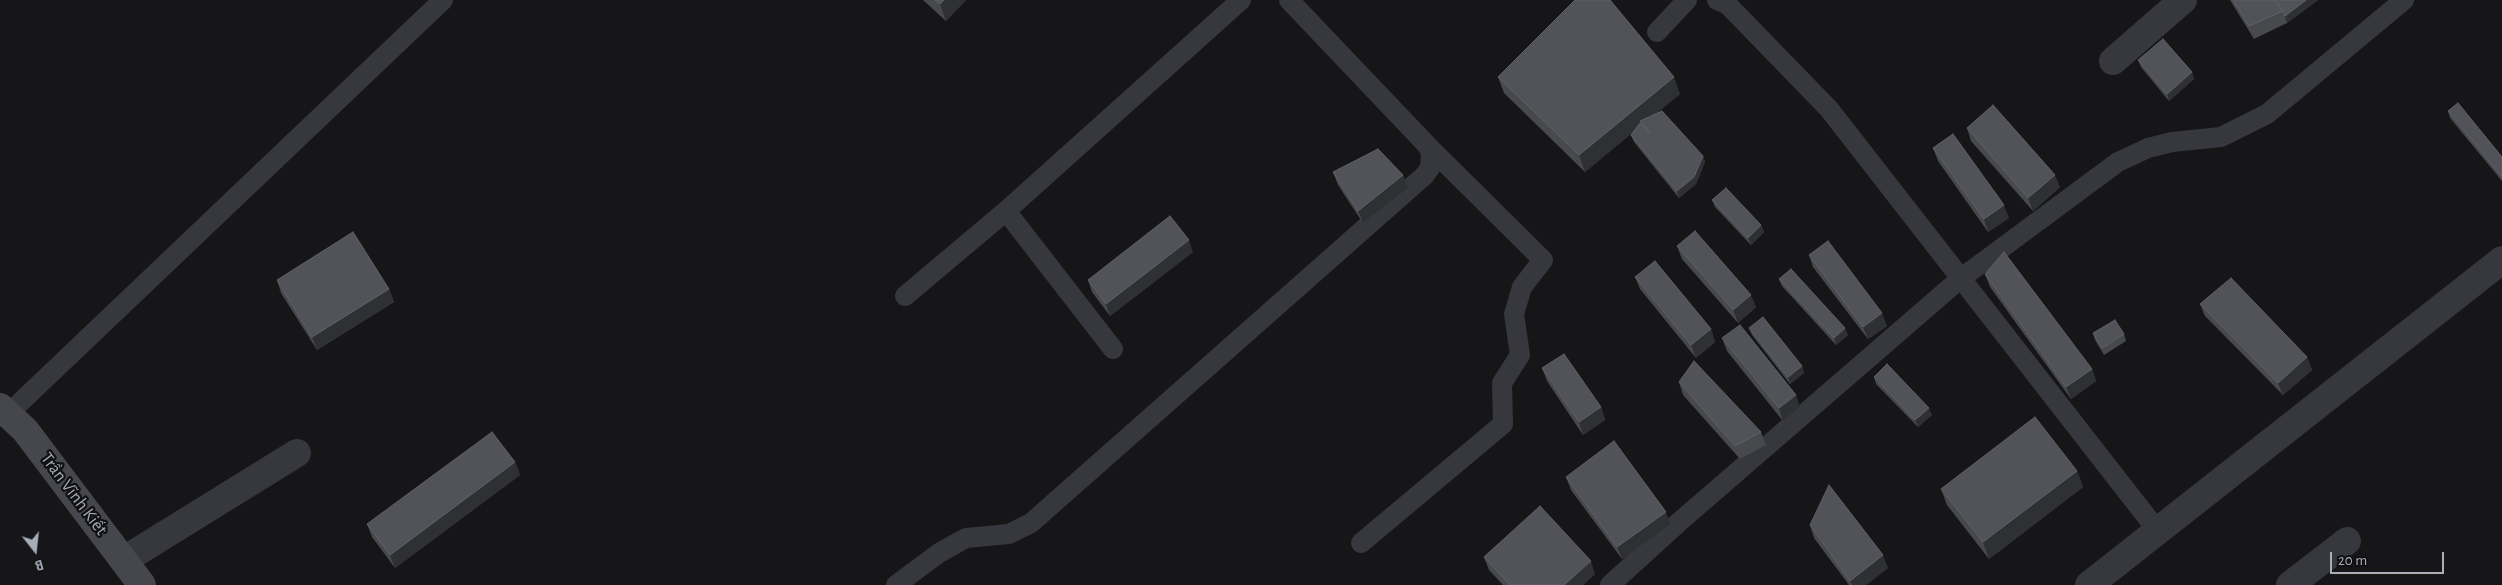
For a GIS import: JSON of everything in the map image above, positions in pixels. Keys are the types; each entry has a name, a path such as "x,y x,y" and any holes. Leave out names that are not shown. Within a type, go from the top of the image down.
{"street":[{"path":"2113,61 2183,0"},
{"path":"2090,585 2157,530 2502,260"},
{"name":"Trần Vĩnh Kiết","path":"3,414 26,430 142,585"},
{"path":"124,560 296,453"},
{"path":"2290,585 2348,541"}],"lane":[{"path":"3,414 443,0"},
{"path":"905,296 1006,211 1241,0"},
{"path":"1289,0 1426,144 1543,260 1522,286 1514,314 1520,355 1502,383 1503,424 1361,543"},
{"path":"1657,32 1687,0"},
{"path":"1717,0 1728,5 1829,109 2157,530"},
{"path":"1610,585 1685,517 1960,279 2118,162 2148,148 2172,142 2220,137 2267,114 2404,0"},
{"path":"896,585 939,553 966,538 1004,535 1031,523 1425,175 1432,160 1431,152 1426,144"},
{"path":"1006,211 1113,349"}],"building":[{"path":"935,0 944,0 940,4"},
{"path":"1575,0 1610,0 1674,77 1579,155 1498,77"},
{"path":"2233,0 2275,0 2283,11 2249,26"},
{"path":"2275,0 2306,0 2285,16"},
{"path":"2163,39 2192,72 2167,94 2138,60"},
{"path":"2458,103 2502,157 2502,177 2448,111"},
{"path":"1993,105 2055,175 2028,198 1967,128"},
{"path":"1662,111 1703,156 1694,177 1677,191 1631,135 1640,123 1650,133 1640,121"},
{"path":"1953,134 2004,205 1984,219 1933,148"},
{"path":"1378,149 1403,175 1358,211 1333,172"},
{"path":"1726,188 1761,225 1748,238 1712,200"},
{"path":"1170,216 1189,240 1106,304 1088,280"},
{"path":"1695,231 1751,295 1733,310 1677,246"},
{"path":"353,232 389,289 312,337 277,280"},
{"path":"1828,241 1882,313 1863,327 1809,255"},
{"path":"2004,252 2092,369 2066,387 1985,274"},
{"path":"1655,261 1711,329 1691,345 1635,277"},
{"path":"1791,269 1845,328 1834,338 1779,279"},
{"path":"2231,278 2307,357 2278,383 2200,304"},
{"path":"1763,317 1802,366 1788,377 1749,328"},
{"path":"2115,320 2124,334 2102,348 2093,333"},
{"path":"1740,325 1796,395 1779,408 1722,338"},
{"path":"1564,354 1601,407 1579,422 1542,368"},
{"path":"1694,361 1761,432 1735,446 1679,382"},
{"path":"1887,364 1929,408 1915,420 1874,377"},
{"path":"2035,417 2077,471 1983,542 1941,489"},
{"path":"492,432 515,462 390,555 367,524"},
{"path":"1614,441 1666,512 1617,547 1566,477"},
{"path":"1829,485 1883,555 1850,581 1810,525"},
{"path":"1540,506 1591,561 1564,585 1510,585 1484,557"}]}
